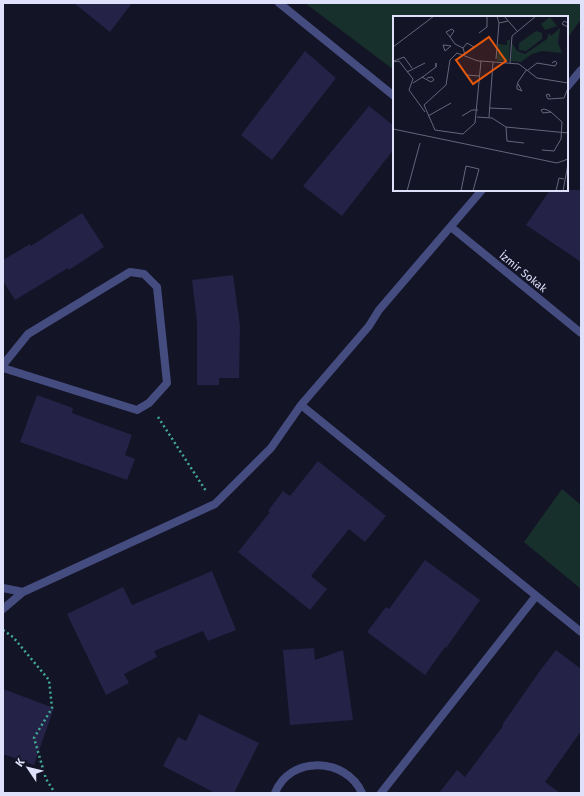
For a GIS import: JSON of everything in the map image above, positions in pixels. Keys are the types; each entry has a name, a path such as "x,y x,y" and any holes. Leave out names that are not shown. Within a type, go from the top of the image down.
{"lane":[{"path":"278,3 393,95"},
{"path":"568,86 581,70"},
{"path":"3,609 23,592 215,504 271,448 300,405 369,326 379,310 481,191"},
{"name":"İzmir Sokak","path":"451,227 581,334"},
{"path":"3,365 28,334 130,272 144,274 157,287 167,383 148,403 137,410 3,368"},
{"path":"300,405 581,632"},
{"path":"3,588 23,592"},
{"path":"381,793 536,596"},
{"path":"275,793 285,778 299,769 315,764 332,766 347,774 359,786 362,793"}],"path":[{"path":"148,403 215,504"},
{"path":"3,630 13,637 49,680 52,708 34,738 46,779 55,793"}],"green space":[{"path":"305,3 581,3 581,19 568,38 568,16 393,16 393,69"},
{"path":"562,489 581,505 581,589 524,542"}],"building":[{"path":"74,3 132,3 110,32"},
{"path":"305,51 336,78 272,160 241,135"},
{"path":"369,106 393,125 393,150 342,216 303,186"},
{"path":"581,190 581,262 526,225 549,191"},
{"path":"82,213 104,247 69,270 68,268 15,300 3,281 3,260 30,244 31,246"},
{"path":"233,275 240,326 239,378 219,378 219,385 197,385 197,322 192,280"},
{"path":"37,395 73,408 72,413 132,435 125,455 135,459 127,480 20,442"},
{"path":"318,461 386,516 365,542 349,529 311,576 327,589 310,610 238,552 270,512 268,511 283,491 290,496"},
{"path":"425,560 480,600 425,675 367,632 386,607 389,609"},
{"path":"212,571 236,630 208,641 203,631 154,651 157,657 124,674 129,683 106,695 67,614 123,587 132,605"},
{"path":"314,648 315,660 343,650 353,720 290,725 283,650"},
{"path":"556,650 581,669 581,731 545,782 560,793 439,793 457,770 465,777"},
{"path":"3,689 54,708 34,765 3,754"},
{"path":"199,714 259,743 234,793 215,793 163,766 178,737 186,741"}]}
